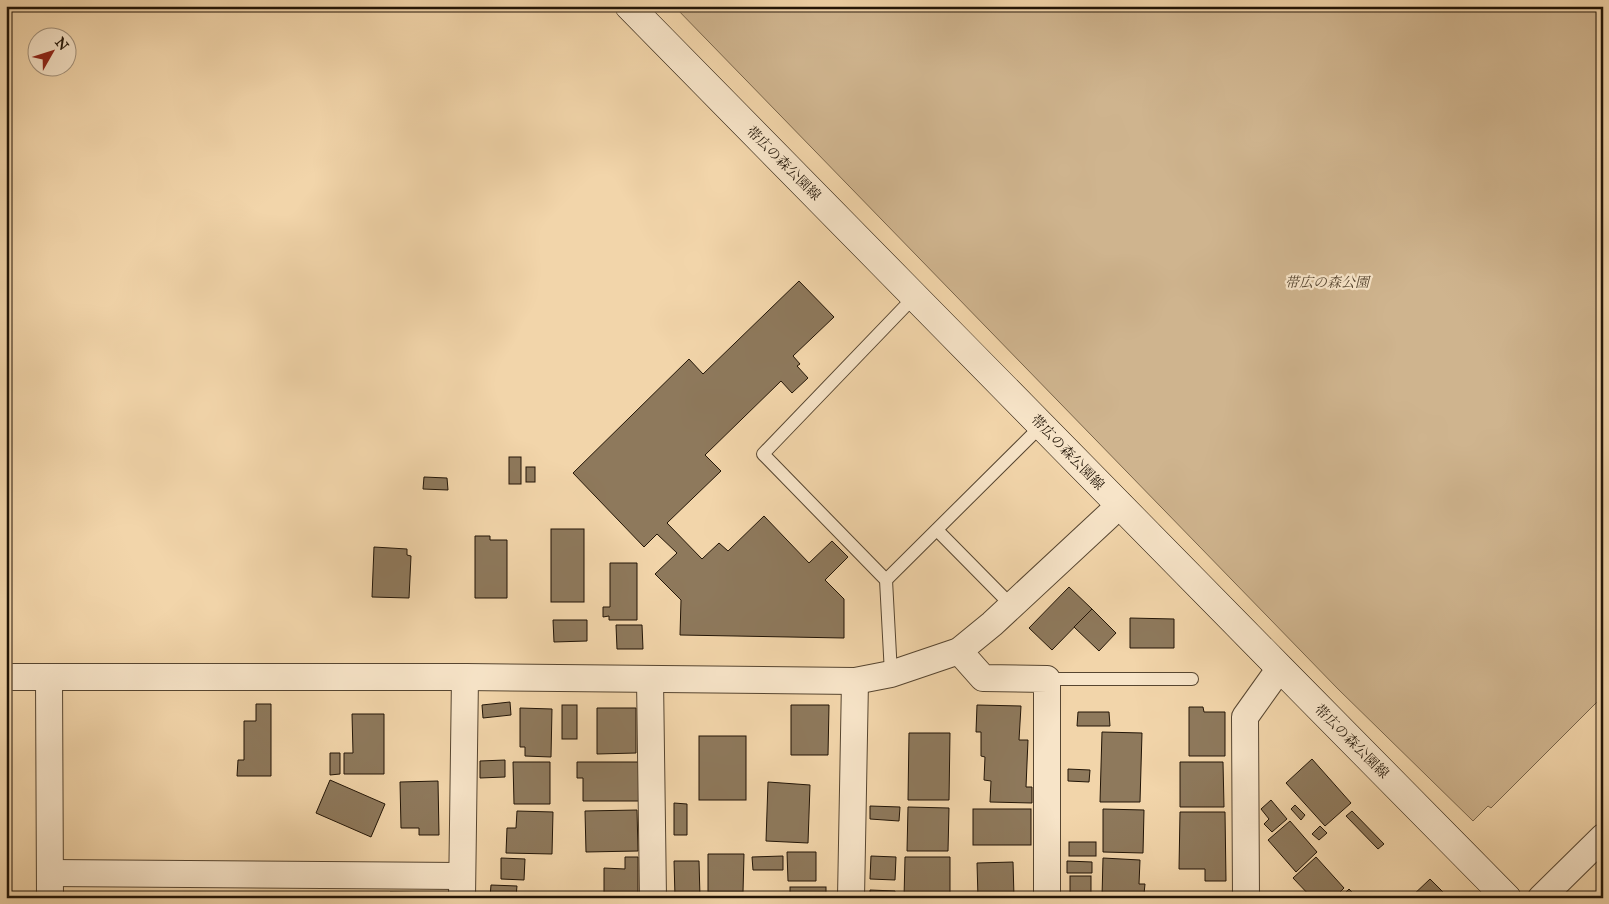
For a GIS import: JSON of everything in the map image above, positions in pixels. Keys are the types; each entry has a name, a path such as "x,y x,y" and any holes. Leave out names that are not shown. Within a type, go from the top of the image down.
{"main road":[{"name":"帯広の森公園線","path":"629,6 1508,898"}],"street":[{"path":"6,677 465,677 855,681 891,674 959,651 1012,606 1120,505"},
{"path":"959,651 983,678 1047,679 1047,898"},
{"path":"1246,898 1245,717 1280,668"},
{"path":"49,677 50,885 462,887 465,677"},
{"path":"650,678 653,898"},
{"path":"852,898 855,681"},
{"path":"1541,898 1603,837"}],"lane":[{"path":"891,674 886,580 763,454 915,296"},
{"path":"886,580 1042,425"},
{"path":"937,530 1012,606"},
{"path":"1047,679 1192,680"}],"green space":[{"name":"帯広の森公園","path":"674,6 1603,6 1603,696 1491,808 1488,806 1473,821 1338,689"}],"building":[{"path":"799,281 834,317 793,356 800,364 797,366 808,378 792,393 781,381 705,455 721,471 667,523 702,559 719,543 728,551 764,516 809,563 832,541 848,557 825,580 844,599 844,638 680,635 681,600 655,574 677,553 657,534 644,547 573,473 689,359 703,374"},
{"path":"509,457 521,457 521,484 509,484"},
{"path":"526,467 535,467 535,482 526,482"},
{"path":"424,477 447,478 448,490 423,489"},
{"path":"551,529 584,529 584,602 551,602"},
{"path":"475,536 490,536 490,540 507,540 507,598 475,598"},
{"path":"374,547 407,549 407,555 411,556 409,598 372,597"},
{"path":"610,563 637,563 637,620 609,620 609,616 603,617 603,607 610,607"},
{"path":"1069,587 1092,609 1052,650 1029,628"},
{"path":"1092,609 1116,633 1099,651 1074,627"},
{"path":"1130,618 1174,619 1174,648 1130,648"},
{"path":"553,620 587,620 587,641 554,642"},
{"path":"616,625 642,625 643,649 617,649"},
{"path":"510,702 511,715 483,718 482,705"},
{"path":"256,704 271,704 271,776 237,776 238,760 244,760 244,721 256,721"},
{"path":"562,705 577,705 577,739 562,739"},
{"path":"791,705 829,705 828,755 791,755"},
{"path":"977,705 1021,706 1019,740 1028,740 1026,787 1032,787 1032,803 990,802 991,781 984,780 985,757 981,756 981,732 976,732"},
{"path":"1189,707 1203,707 1204,712 1225,712 1225,756 1189,756"},
{"path":"520,708 552,709 551,757 525,756 525,747 520,747"},
{"path":"597,708 636,708 636,753 597,754"},
{"path":"1078,712 1109,712 1110,726 1077,726"},
{"path":"352,714 384,714 384,774 344,774 344,753 353,753"},
{"path":"1102,732 1142,733 1140,802 1100,802"},
{"path":"909,733 950,733 949,800 908,800"},
{"path":"699,736 746,736 746,800 699,800"},
{"path":"330,753 340,753 340,774 330,775"},
{"path":"1312,759 1351,803 1325,826 1286,783"},
{"path":"505,760 505,777 480,778 480,761"},
{"path":"513,762 550,762 550,804 514,804"},
{"path":"577,762 639,762 640,801 583,801 583,778 577,778"},
{"path":"1180,762 1223,762 1224,807 1180,807"},
{"path":"1068,769 1090,770 1089,782 1068,781"},
{"path":"330,780 385,804 371,837 316,813"},
{"path":"438,781 439,835 419,835 419,828 401,828 400,782"},
{"path":"768,782 810,785 808,843 766,841"},
{"path":"1271,800 1287,819 1272,832 1264,824 1269,819 1261,809"},
{"path":"674,803 687,804 687,835 674,835"},
{"path":"1295,805 1305,815 1301,820 1291,809"},
{"path":"870,806 900,807 899,821 870,819"},
{"path":"908,807 949,808 948,851 907,851"},
{"path":"973,809 1031,809 1031,845 973,845"},
{"path":"1103,809 1144,810 1143,853 1103,852"},
{"path":"637,810 638,851 586,852 585,811"},
{"path":"517,811 553,812 552,854 506,853 507,828 516,828"},
{"path":"1352,811 1384,844 1378,849 1346,816"},
{"path":"1180,812 1225,812 1226,881 1205,881 1205,869 1179,869"},
{"path":"1290,821 1317,852 1296,872 1268,840"},
{"path":"1320,826 1327,833 1319,840 1312,834"},
{"path":"1069,842 1096,842 1096,856 1069,856"},
{"path":"787,852 816,852 816,881 788,881"},
{"path":"708,854 744,854 743,892 708,892"},
{"path":"783,856 783,870 753,870 752,857"},
{"path":"871,856 896,857 895,880 870,879"},
{"path":"625,857 638,857 638,898 604,898 604,868 625,869"},
{"path":"905,857 950,857 950,898 904,898"},
{"path":"1316,857 1344,888 1334,898 1312,898 1293,878"},
{"path":"501,858 525,859 524,880 501,879"},
{"path":"1103,858 1140,860 1139,884 1145,884 1144,894 1135,894 1134,898 1102,897"},
{"path":"674,861 699,861 700,897 675,897"},
{"path":"1067,861 1092,862 1092,873 1067,873"},
{"path":"1013,862 1014,897 978,898 977,863"},
{"path":"1070,876 1091,876 1091,898 1070,898"},
{"path":"1430,879 1449,898 1410,898"},
{"path":"491,885 517,886 516,897 490,897"},
{"path":"790,887 826,887 826,898 790,898"},
{"path":"1349,889 1358,898 1340,898"},
{"path":"870,890 895,891 895,898 870,898"},
{"path":"390,892 439,893 439,898 390,898"}]}
